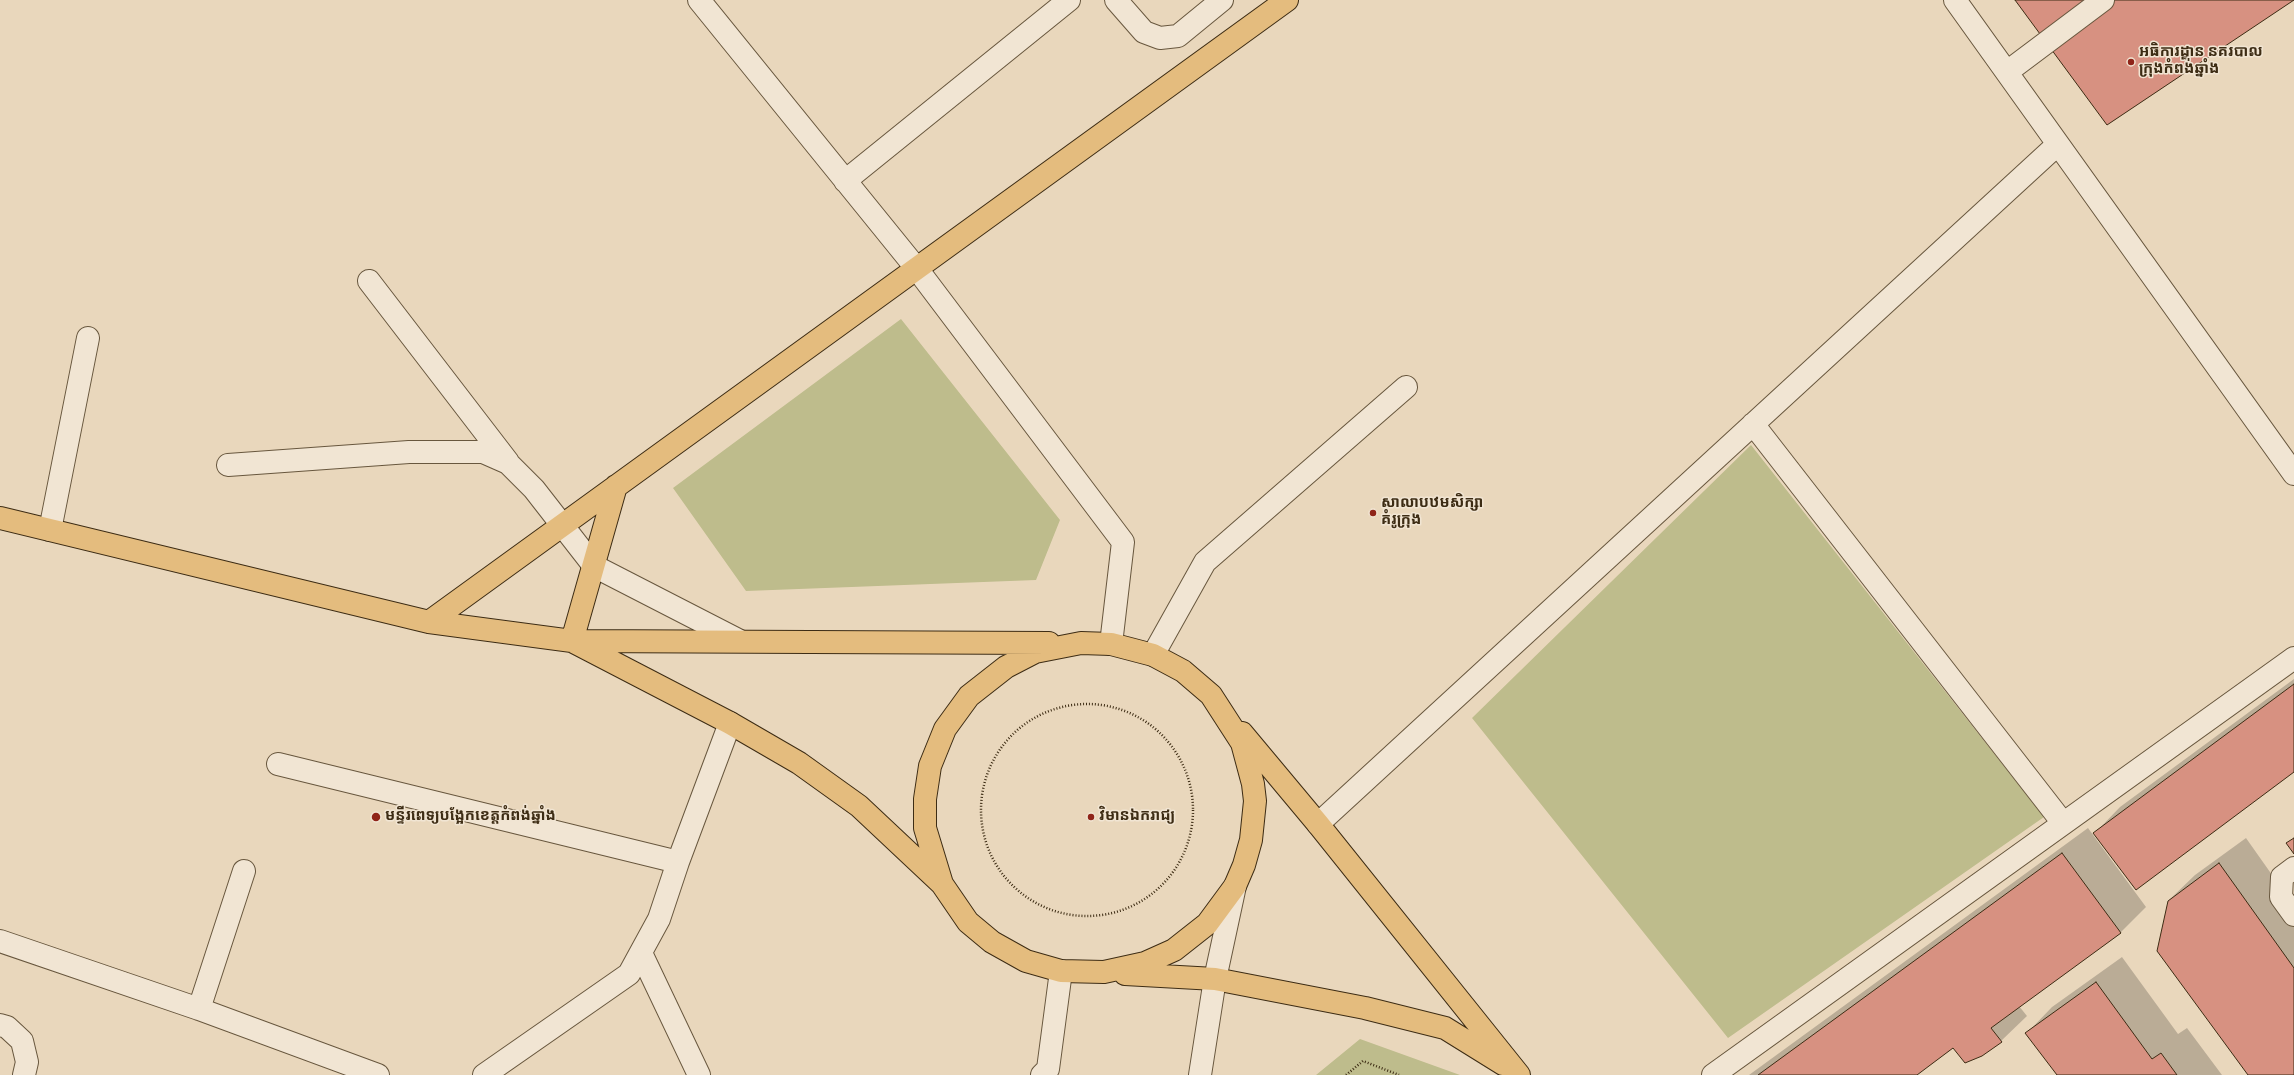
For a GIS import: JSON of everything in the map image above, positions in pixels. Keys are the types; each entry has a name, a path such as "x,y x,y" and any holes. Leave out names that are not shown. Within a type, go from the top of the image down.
{"main road":[{"path":"429,622 1287,0"},
{"path":"572,641 616,486"},
{"path":"0,518 429,622 572,641 1081,643 1111,644 1153,655 1183,671 1211,695 1318,824 1518,1074"},
{"path":"572,641 730,723 799,763 859,806 942,884 968,922 992,942 1026,961 1062,971 1215,979 1365,1008 1444,1028 1518,1074"},
{"path":"942,884 925,828 925,798 930,766 945,729 969,696 1006,666 1035,652 1081,643"},
{"path":"1104,972 1145,964 1174,950 1207,924 1235,886 1244,865 1251,840 1254,800 1253,784 1242,744 1211,695"}],"street":[{"path":"698,0 916,269 1123,542 1111,644"},
{"path":"845,181 1068,0"},
{"path":"1116,0 1144,32 1160,38 1178,36 1222,0"},
{"path":"1955,0 2057,145 2294,474"},
{"path":"2007,72 2103,0"},
{"path":"1318,824 2057,145"},
{"path":"369,281 508,463 534,489 561,526 594,566 740,641"},
{"path":"50,530 88,338"},
{"path":"1153,655 1205,562 1406,387"},
{"path":"1753,424 2063,823"},
{"path":"228,465 410,452 483,452 508,463"},
{"path":"1713,1075 2294,658"},
{"path":"484,1075 629,974 659,919 678,862 730,723"},
{"path":"278,764 678,862"},
{"path":"2294,868 2282,877 2281,897 2294,915"},
{"path":"199,1009 244,870"},
{"path":"1200,1075 1215,979 1235,886"},
{"path":"0,941 199,1009 378,1075"},
{"path":"641,952 699,1075"},
{"path":"1048,1073 1062,971"},
{"path":"0,1025 7,1027 22,1041 27,1062 24,1075"}],"path":[{"path":"1080,703 1131,712 1158,729 1182,759 1192,783 1194,821 1186,852 1166,884 1132,908 1096,918 1054,913 1022,896 994,864 981,830 985,776 997,752 1024,724 1044,712 1080,703"},
{"path":"1346,1075 1363,1061 1399,1075"}],"shaded area":[{"path":"901,319 1060,520 1036,580 746,591 673,488"},
{"path":"1751,445 2044,817 1728,1038 1472,718"},
{"path":"1360,1039 1460,1075 1316,1075"}],"building":[{"name":"អធិការដ្ឋាន នគរបាល ក្រុងកំពង់ឆ្នាំង","path":"2015,0 2294,0 2107,125"},
{"path":"2294,684 2294,772 2136,890 2093,833"},
{"path":"2294,838 2294,854 2286,843"},
{"path":"2062,853 2121,933 1991,1028 2002,1042 1982,1056 1965,1063 1953,1048 1917,1075 1758,1075"},
{"path":"2219,863 2294,968 2294,1075 2248,1075 2157,951 2168,901"},
{"path":"2096,982 2152,1059 2161,1053 2177,1075 2057,1075 2025,1033"}],"place":[{"name":"អធិការដ្ឋាន នគរបាល ក្រុងកំពង់ឆ្នាំង","path":"2131,62"},
{"name":"សាលាបឋមសិក្សា គំរូក្រុង","path":"1373,513"},
{"name":"មន្ទីរពេទ្យបង្អែកខេត្តកំពង់ឆ្នាំង","path":"376,817"},
{"name":"វិមានឯករាជ្យ","path":"1091,817"}]}
